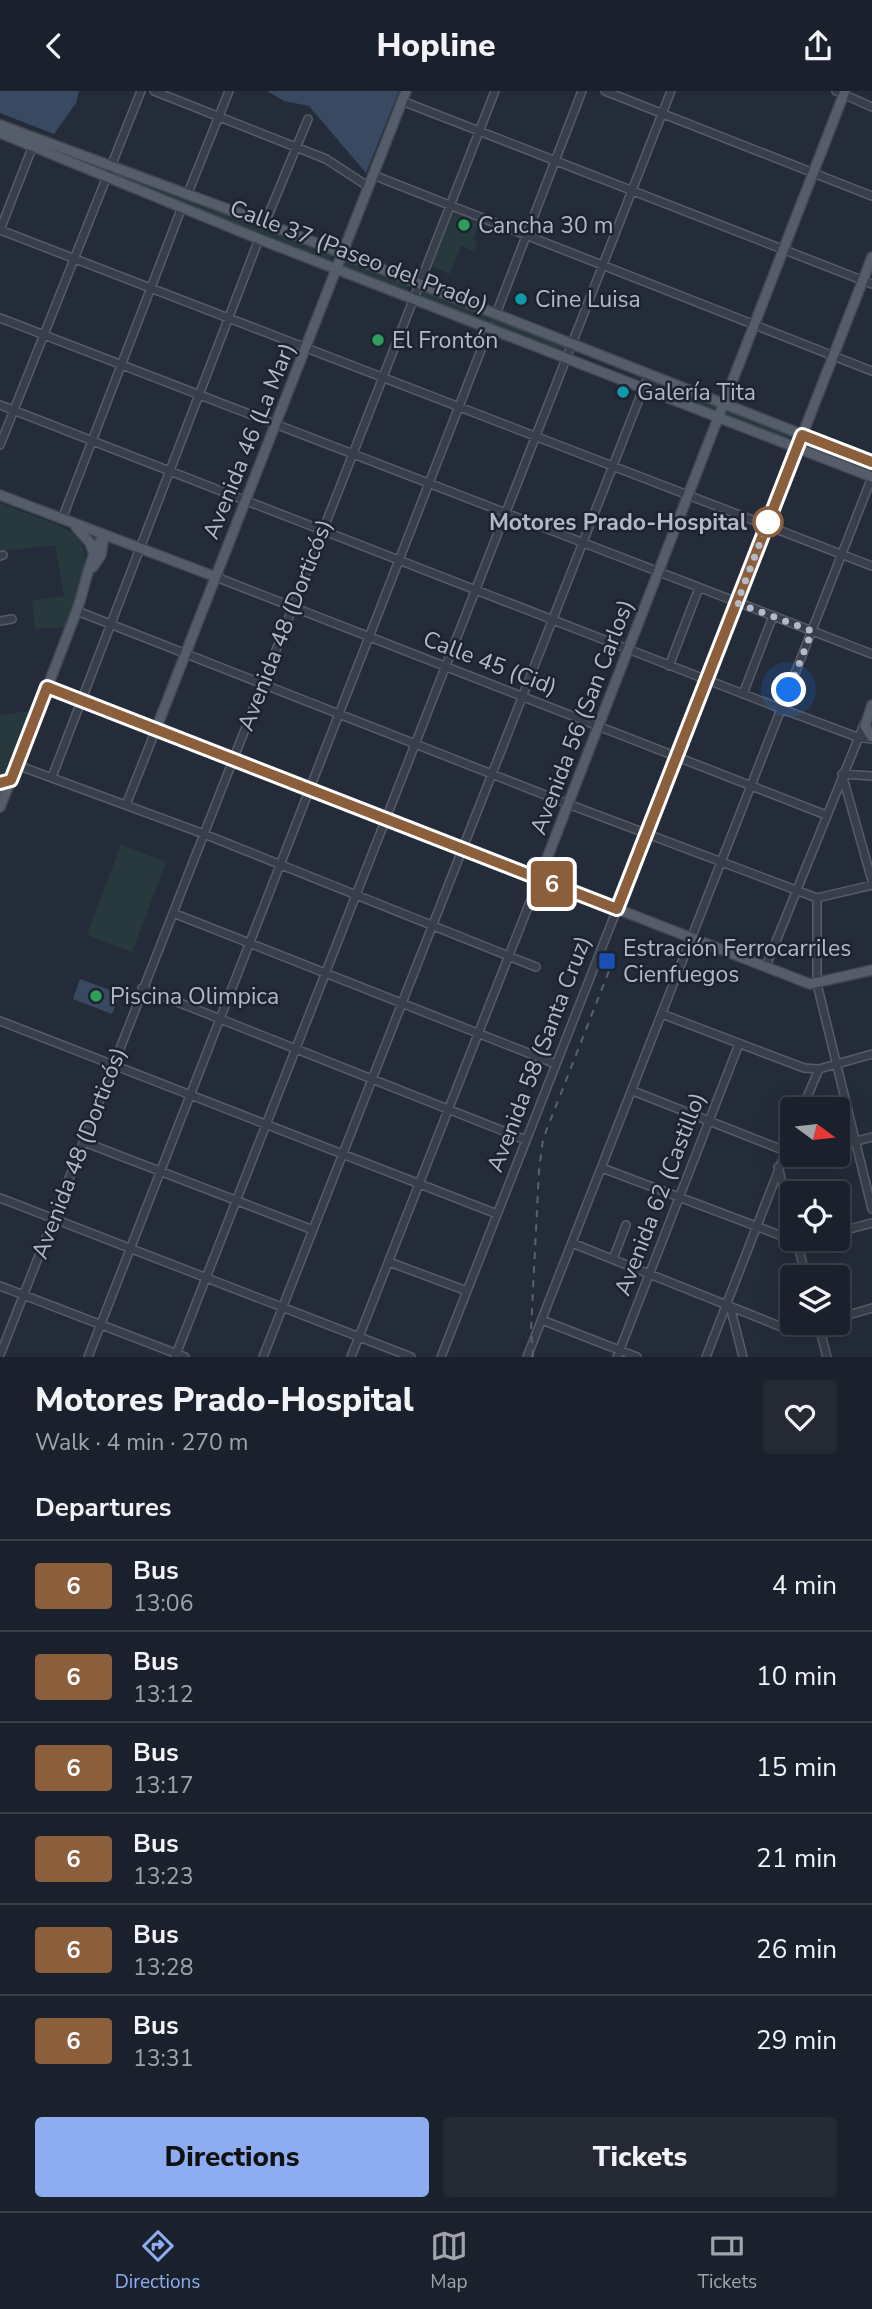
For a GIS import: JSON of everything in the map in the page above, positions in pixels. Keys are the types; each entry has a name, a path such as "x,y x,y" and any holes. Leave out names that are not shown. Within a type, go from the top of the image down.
{"main road":[{"name":"Avenida 46 (La Mar)","path":"156,729 406,91"},
{"name":"Avenida 56 (San Carlos)","path":"539,879 814,174 842,93"},
{"path":"0,125 34,143"},
{"path":"0,133 34,143"},
{"name":"Calle 37 (Paseo del Prado)","path":"34,143 111,164 188,193 872,462"},
{"name":"Calle 37 (Paseo del Prado)","path":"34,143 106,177 260,239 872,477"},
{"name":"Avenida 58 (Santa Cruz)","path":"617,909 833,356 867,282 872,257"},
{"path":"0,495 62,519"},
{"name":"Calle 45 (Cid)","path":"62,519 216,577"},
{"path":"72,523 86,537 97,554"},
{"path":"0,807 3,793 17,765 104,536"},
{"path":"97,554 126,544"},
{"path":"53,671 57,685 65,693"},
{"path":"47,687 311,789 462,851 817,984 872,970"},
{"path":"41,702 51,695 65,693"},
{"path":"872,705 865,726 872,738"},
{"path":"0,783 11,780"}],"street":[{"path":"0,445 141,91"},
{"path":"154,91 326,159 369,187"},
{"path":"188,193 229,91"},
{"name":"Avenida 48 (Dorticós)","path":"0,1355 495,91"},
{"path":"496,314 582,91"},
{"path":"605,91 872,196"},
{"path":"176,1355 671,91"},
{"path":"842,93 872,107"},
{"path":"402,101 867,282"},
{"path":"265,223 308,119"},
{"path":"34,143 0,230 307,346 872,566"},
{"path":"373,175 872,371"},
{"path":"62,519 182,207"},
{"path":"52,778 260,239"},
{"path":"0,318 872,654"},
{"path":"89,1357 490,327"},
{"path":"263,1357 649,375"},
{"path":"0,405 706,680 858,737 872,738"},
{"path":"527,1357 872,477"},
{"name":"Calle 45 (Cid)","path":"216,577 826,815"},
{"path":"670,666 699,588"},
{"path":"77,611 492,775 817,898 872,883 842,774"},
{"path":"743,694 773,616"},
{"path":"0,621 12,619"},
{"path":"766,966 867,718"},
{"name":"Avenida 46 (La Mar)","path":"126,805 156,729"},
{"path":"17,765 204,834 536,967"},
{"path":"842,774 872,776"},
{"name":"Avenida 56 (San Carlos)","path":"352,1357 539,879"},
{"path":"817,898 817,984 872,1209"},
{"name":"Avenida 58 (Santa Cruz)","path":"441,1357 617,909"},
{"path":"173,913 556,1064"},
{"path":"142,988 526,1140"},
{"path":"662,1014 804,1068 819,1069 872,1054"},
{"path":"0,1021 497,1214"},
{"name":"Avenida 62 (Castillo)","path":"618,1354 738,1044"},
{"path":"807,1097 819,1069"},
{"path":"633,1091 780,1149"},
{"path":"850,1143 872,1137"},
{"path":"84,1142 313,1230"},
{"path":"706,1357 780,1164"},
{"path":"602,1168 780,1235"},
{"path":"0,1198 411,1357"},
{"path":"850,1229 872,1223"},
{"path":"613,1259 626,1225"},
{"path":"572,1243 780,1326"},
{"path":"388,1262 467,1291"},
{"path":"0,1286 185,1357"},
{"path":"728,1305 743,1357"},
{"path":"850,1314 872,1308"},
{"path":"542,1320 618,1354 638,1357"},
{"path":"821,1335 827,1357"}],"shaded area":[{"path":"117,169 333,253 329,263 114,178"},
{"path":"453,212 480,223 473,240 477,242 474,251 461,246 450,274 432,267"},
{"path":"346,259 410,283 406,292 342,268"},
{"path":"423,289 565,344 562,353 420,298"},
{"path":"654,379 872,465 872,474 650,388"},
{"path":"0,503 53,523 80,541 85,554 84,571 66,627 35,629 32,601 64,596 55,545 0,551"},
{"path":"30,711 5,773 0,779 0,715"},
{"path":"121,845 166,862 132,952 87,935"}],"water":[{"path":"0,91 79,91 76,103 54,134 0,113"},
{"path":"267,91 399,91 366,173 309,106 284,101"},
{"name":"Piscina Olimpica","path":"80,979 120,994 112,1014 73,999"}],"railway":[{"path":"533,1357 531,1330 543,1139 616,953"}],"bus line":[{"name":"6","path":"0,783 11,780 47,687 462,851 617,909 802,435 872,462"}],"place":[{"name":"Cancha 30 m","path":"464,225"},
{"name":"Cine Luisa","path":"521,299"},
{"name":"El Frontón","path":"378,340"},
{"name":"Galería Tita","path":"623,392"},
{"name":"Motores Prado-Hospital","path":"768,522"},
{"name":"Estración Ferrocarriles Cienfuegos","path":"607,961"},
{"name":"Piscina Olimpica","path":"96,996"}],"route":[{"path":"768,522 737,603 812,631 789,690"}]}
